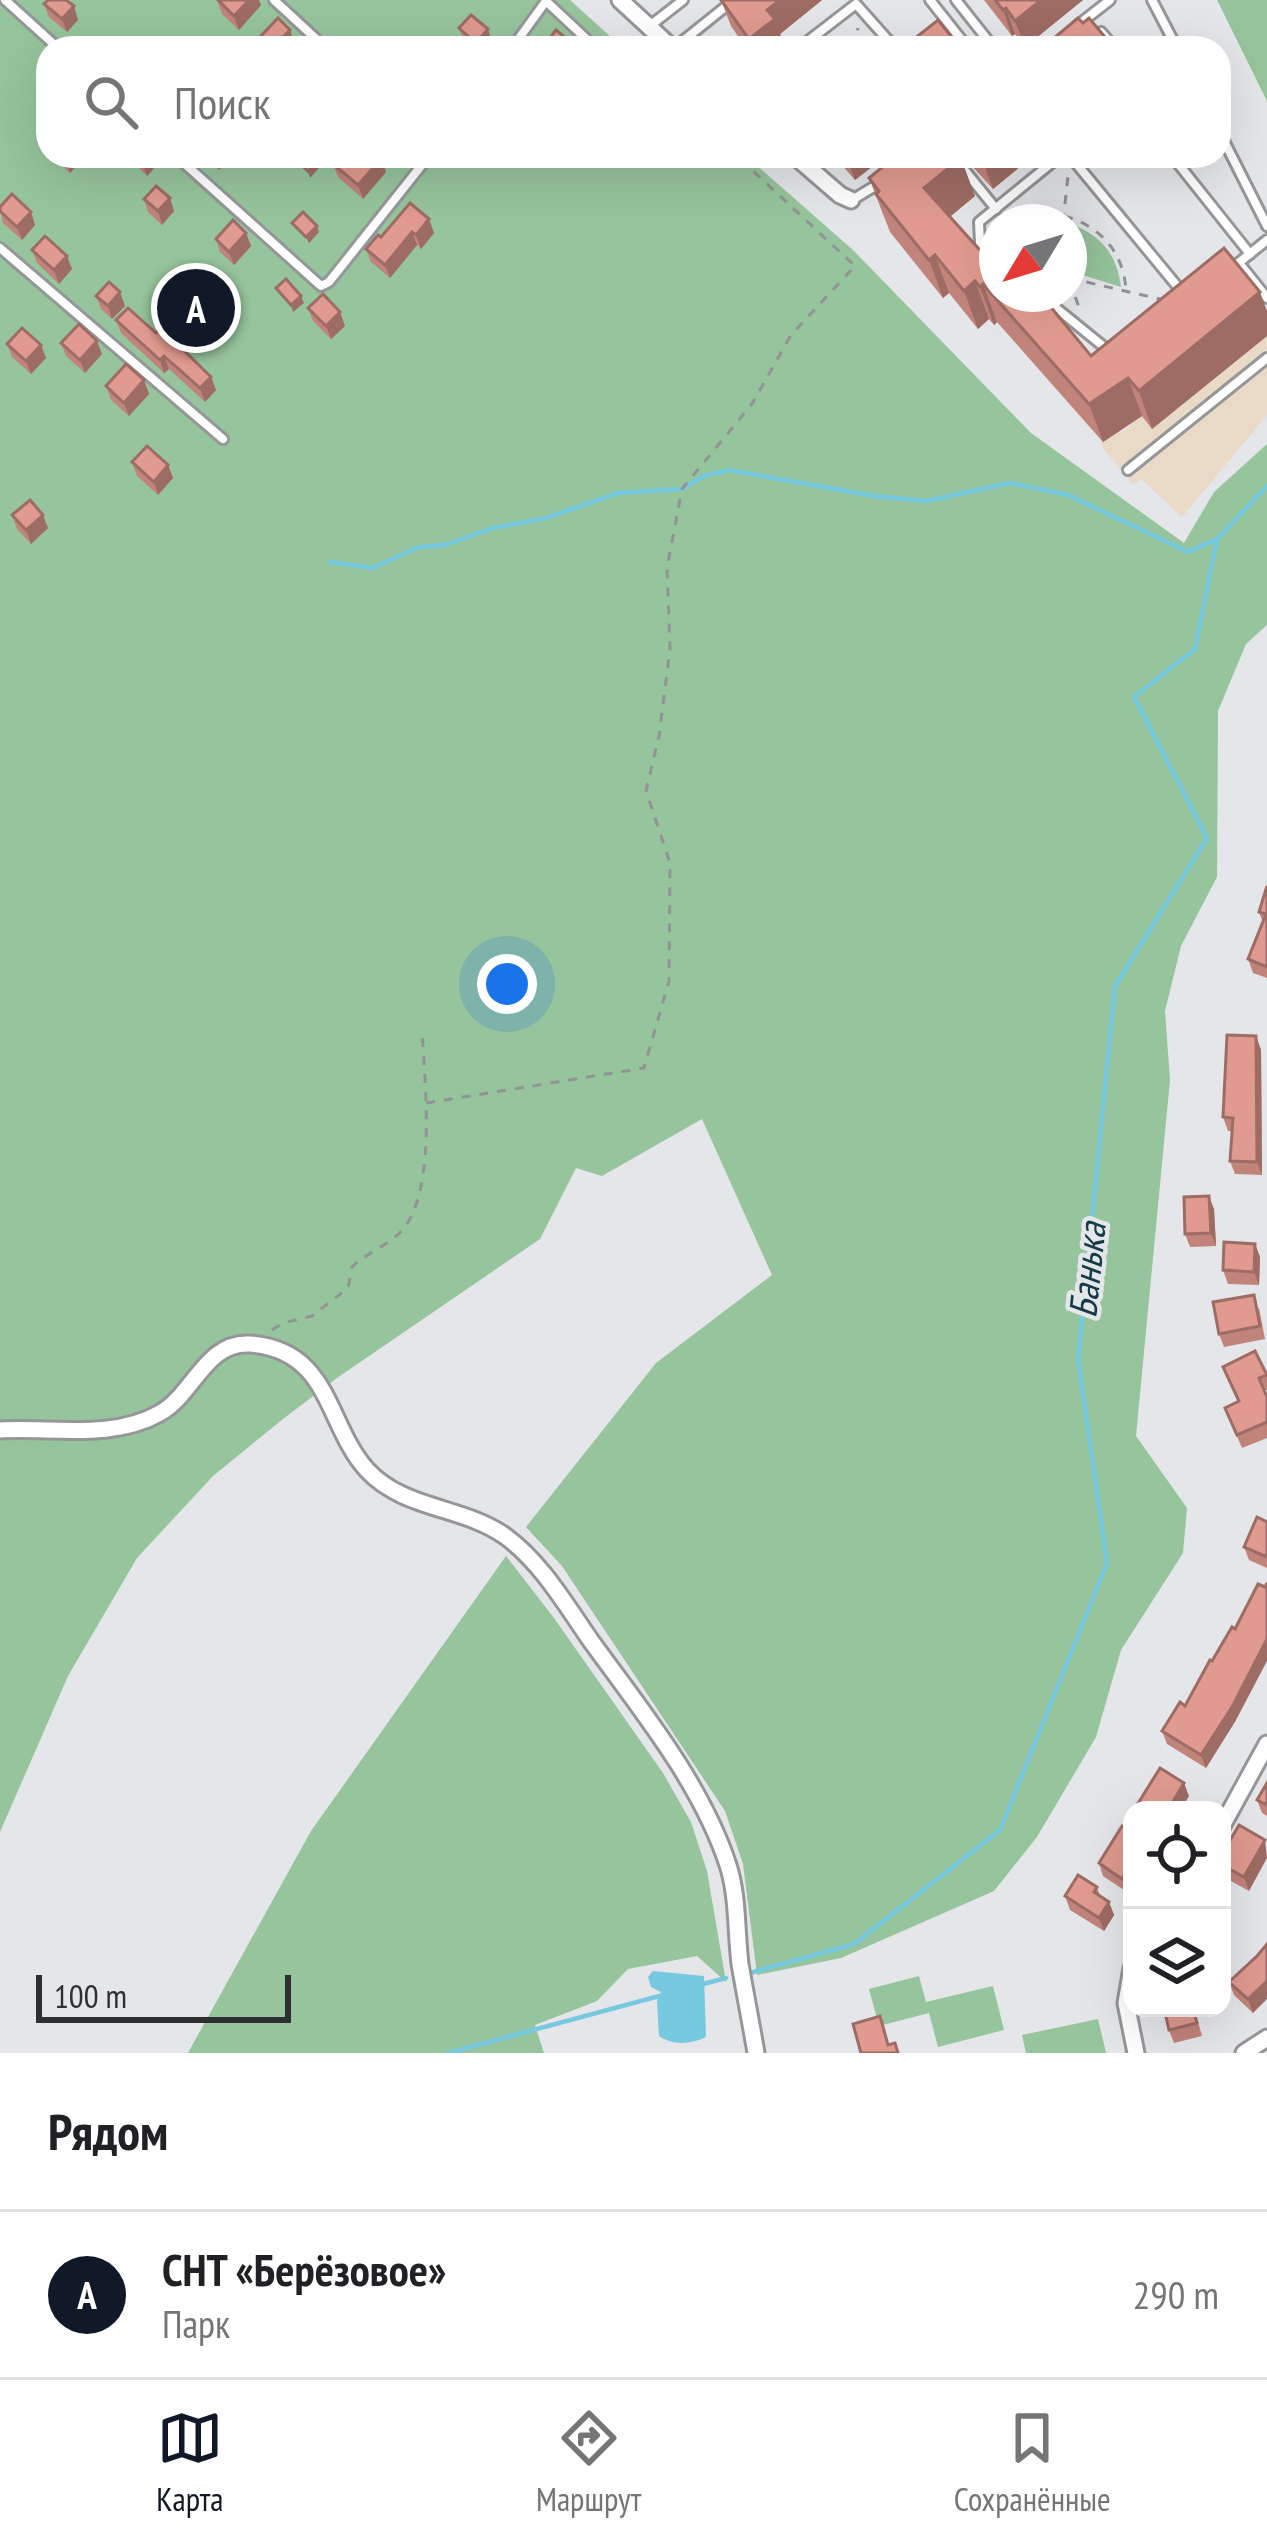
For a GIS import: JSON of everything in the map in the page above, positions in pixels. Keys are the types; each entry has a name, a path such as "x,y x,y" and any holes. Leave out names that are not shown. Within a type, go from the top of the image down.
{"street":[{"path":"620,0 659,36"},
{"path":"809,168 851,200"},
{"path":"0,1430 115,1430 162,1413 226,1348 246,1343 308,1369 322,1385 365,1468 389,1489 505,1535 540,1570 713,1824 730,1871 756,2053"},
{"path":"1231,1810 1267,1744"},
{"path":"1129,2017 1136,2053"},
{"path":"1244,2053 1267,2038"}],"lane":[{"path":"5,0 45,36"},
{"path":"274,0 313,36"},
{"path":"649,27 682,0"},
{"path":"688,36 734,0"},
{"path":"929,0 958,36"},
{"path":"956,0 984,36"},
{"path":"1064,36 1110,0"},
{"path":"1152,0 1171,36"},
{"path":"521,36 546,1 583,36"},
{"path":"815,36 852,6 860,5 885,36"},
{"path":"1102,32 1105,36"},
{"path":"1231,155 1267,226"},
{"path":"189,168 321,286 419,168"},
{"path":"963,168 993,204"},
{"path":"1001,204 1045,168"},
{"path":"1080,168 1191,302"},
{"path":"1182,168 1250,254"},
{"path":"851,200 897,170"},
{"path":"1223,276 1267,240"},
{"path":"0,248 223,439"},
{"path":"1239,263 1267,298"},
{"path":"1062,312 1119,356"},
{"path":"1128,470 1267,358"}],"path":[{"path":"857,36 863,9"},
{"path":"426,1103 644,1068 669,981 670,863 646,791 659,736 670,649 667,568 682,490 752,404 791,334 855,266 750,168"},
{"path":"1065,204 1067,170"},
{"path":"1087,225 1108,241 1120,260 1126,293"},
{"path":"1087,283 1167,300"},
{"path":"261,1346 267,1334 283,1323 313,1316 348,1288 352,1267 404,1227 420,1189 426,1103 422,1031"}],"shaded area":[{"path":"1263,317 1267,322 1267,415 1182,517 1141,479 1133,485 1100,444 1118,430 1121,433"}],"green space":[{"path":"0,0 570,0 610,36 36,36 36,168 760,168 853,250 1031,433 1184,543 1214,492 1267,444 1267,625 1246,644 1218,711 1217,877 1181,946 1165,1011 1170,1080 1136,1436 1187,1508 1183,1553 1121,1650 1096,1737 1037,1837 994,1891 841,1958 757,1975 743,1864 725,1811 562,1566 526,1527 656,1363 772,1275 702,1119 602,1176 576,1168 540,1239 337,1378 213,1476 137,1558 68,1676 0,1832"},
{"path":"1217,0 1267,0 1267,101"},
{"path":"1087,232 1105,247 1121,287 1087,276"},
{"path":"506,1556 663,1773 691,1822 707,1871 726,1982 697,1956 628,1969 597,2001 535,2025 544,2053 188,2053 311,1831"},
{"path":"919,1976 926,2002 993,1986 1004,2030 938,2047 929,2013 879,2026 869,1989"},
{"path":"1098,2019 1106,2053 1026,2053 1022,2035"}],"water":[{"path":"653,1971 704,1976 706,2037 683,2043 659,2036 661,1992 651,1987 648,1977"}],"building":[{"path":"66,0 74,6 62,19 44,4"},
{"path":"218,0 249,0 234,16"},
{"path":"721,0 780,0 767,10 775,19 747,36"},
{"path":"995,0 1041,0 1015,21"},
{"path":"471,15 488,29 482,36 468,36 459,28"},
{"path":"278,18 290,30 284,36 261,36"},
{"path":"1078,18 1083,23 1089,18 1104,36 1056,36"},
{"path":"938,20 951,36 918,36"},
{"path":"338,168 373,168 358,185"},
{"path":"881,168 949,168 924,188 979,249 979,286 975,281 964,291 935,255 929,260 876,194 879,191 869,178"},
{"path":"156,186 170,198 158,211 144,199"},
{"path":"12,194 31,212 17,227 0,211"},
{"path":"410,203 429,219 385,265 366,249"},
{"path":"303,212 317,226 306,237 292,223"},
{"path":"233,220 246,233 229,252 216,239"},
{"path":"45,236 67,256 54,270 32,250"},
{"path":"1224,248 1260,292 1139,391 1128,378 1089,404 1008,312 1055,312 1091,356"},
{"path":"286,279 301,296 291,305 276,288"},
{"path":"109,282 120,292 108,306 96,296"},
{"path":"323,294 340,312 326,326 308,308"},
{"path":"128,308 156,333 161,328 211,377 200,388 164,356 160,360 116,320"},
{"path":"79,324 97,341 80,360 61,343"},
{"path":"22,328 41,345 26,361 7,344"},
{"path":"126,364 144,380 124,403 106,386"},
{"path":"147,446 168,465 154,482 132,462"},
{"path":"30,500 43,515 26,530 12,515"},
{"path":"1267,886 1267,967 1248,959 1266,914 1259,912"},
{"path":"1227,1035 1256,1036 1257,1162 1230,1161 1233,1118 1223,1117"},
{"path":"1209,1196 1211,1233 1185,1234 1184,1197"},
{"path":"1224,1242 1255,1244 1254,1272 1223,1270"},
{"path":"1254,1295 1260,1326 1219,1334 1213,1302"},
{"path":"1255,1351 1267,1375 1259,1378 1267,1397 1267,1422 1237,1435 1225,1408 1239,1401 1223,1367"},
{"path":"1257,1517 1267,1522 1267,1557 1244,1547"},
{"path":"1267,1583 1267,1639 1201,1755 1162,1731 1180,1702 1185,1706 1258,1584 1265,1587"},
{"path":"1160,1768 1184,1783 1173,1801 1139,1801"},
{"path":"1267,1783 1267,1805 1257,1800"},
{"path":"1239,1825 1265,1840 1244,1877 1231,1870 1231,1839"},
{"path":"1122,1826 1123,1827 1122,1879 1099,1863"},
{"path":"1078,1875 1109,1902 1099,1918 1065,1896"},
{"path":"1267,1944 1267,1981 1248,1999 1231,1980"},
{"path":"880,2016 888,2045 895,2043 898,2053 861,2053 853,2024"},
{"path":"1166,2017 1195,2017 1197,2023 1169,2030"}],"waterway":[{"path":"330,562 372,568 419,547 445,545 493,528 546,518 618,493 682,489 704,476 729,470 926,501 1010,483 1068,495 1188,552 1215,540"},
{"name":"Банька","path":"746,1974 854,1944 1000,1830 1107,1563 1078,1360 1115,986 1207,838 1134,697 1195,649 1217,539 1267,486"},
{"name":"Банька","path":"703,1984 726,1978"},
{"name":"Банька","path":"448,2053 663,1995"}],"place":[{"name":"СНТ «Берёзовое»","path":"196,308"}]}
